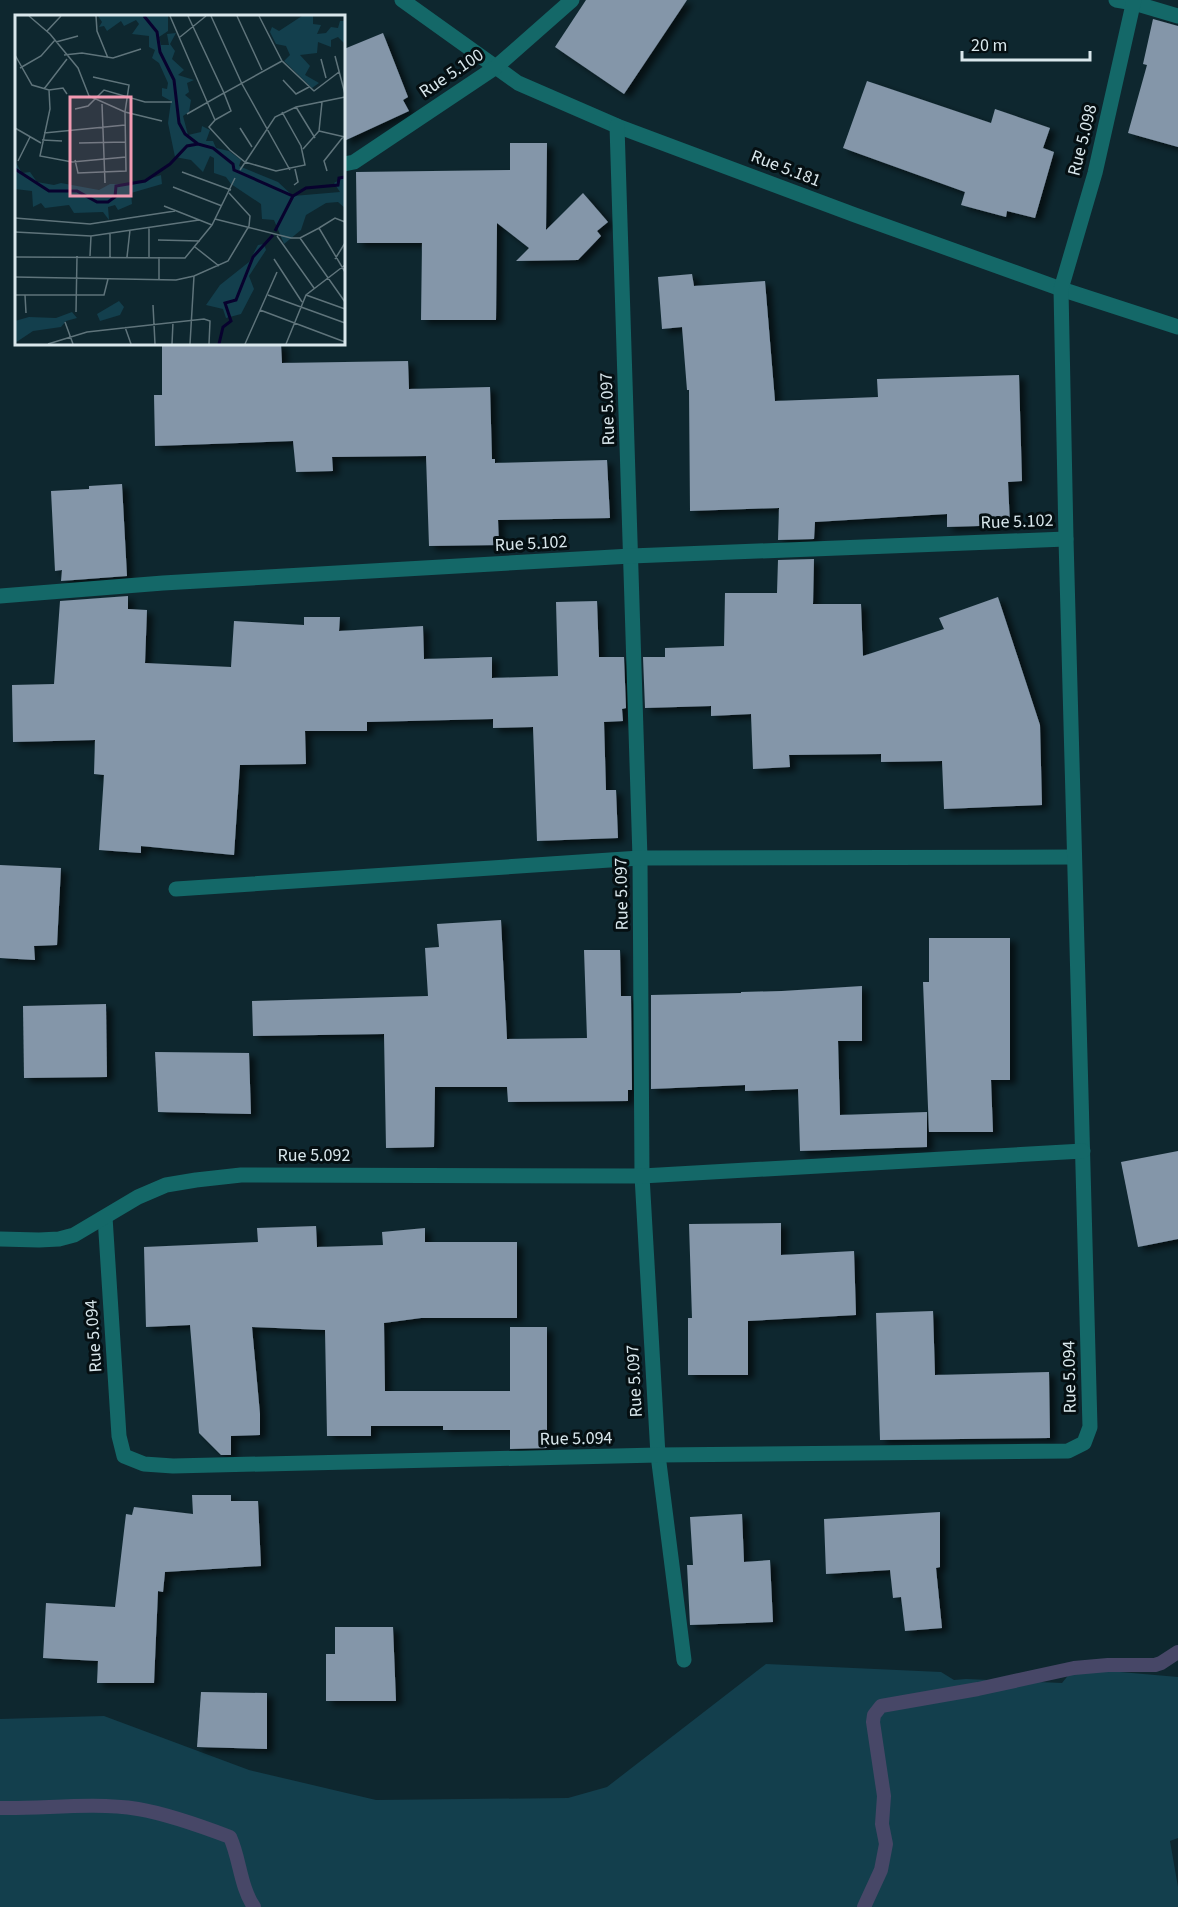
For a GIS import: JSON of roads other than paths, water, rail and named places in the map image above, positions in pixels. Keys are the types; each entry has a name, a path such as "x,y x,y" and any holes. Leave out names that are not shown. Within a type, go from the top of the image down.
{"street":[{"name":"Rue 5.181","path":"402,0 518,83 617,126 855,215 1178,327"},
{"name":"Rue 5.100","path":"345,164 354,162 495,67 572,0"},
{"path":"1116,0 1134,2 1178,16"},
{"name":"Rue 5.098","path":"1074,857 1061,288 1095,173 1134,2"},
{"name":"Rue 5.097","path":"617,126 640,858 642,1176 658,1455 684,1660"},
{"name":"Rue 5.102","path":"0,596 164,583 631,556 1066,539"},
{"path":"176,889 640,858 1074,857"},
{"name":"Rue 5.094","path":"105,1217 119,1436 124,1456 144,1464 173,1466 658,1455 1068,1451 1084,1443 1090,1427 1074,857"},
{"name":"Rue 5.092","path":"0,1239 59,1239 74,1235 138,1197 166,1185 241,1175 642,1176 1083,1151"}],"waterway":[{"path":"864,1907 881,1870 886,1844 882,1824 884,1796 873,1722 874,1715 881,1706 978,1689 1074,1668 1155,1665 1178,1652"},
{"path":"0,1808 86,1806 138,1809 173,1817 230,1837 249,1899 254,1907"}]}
